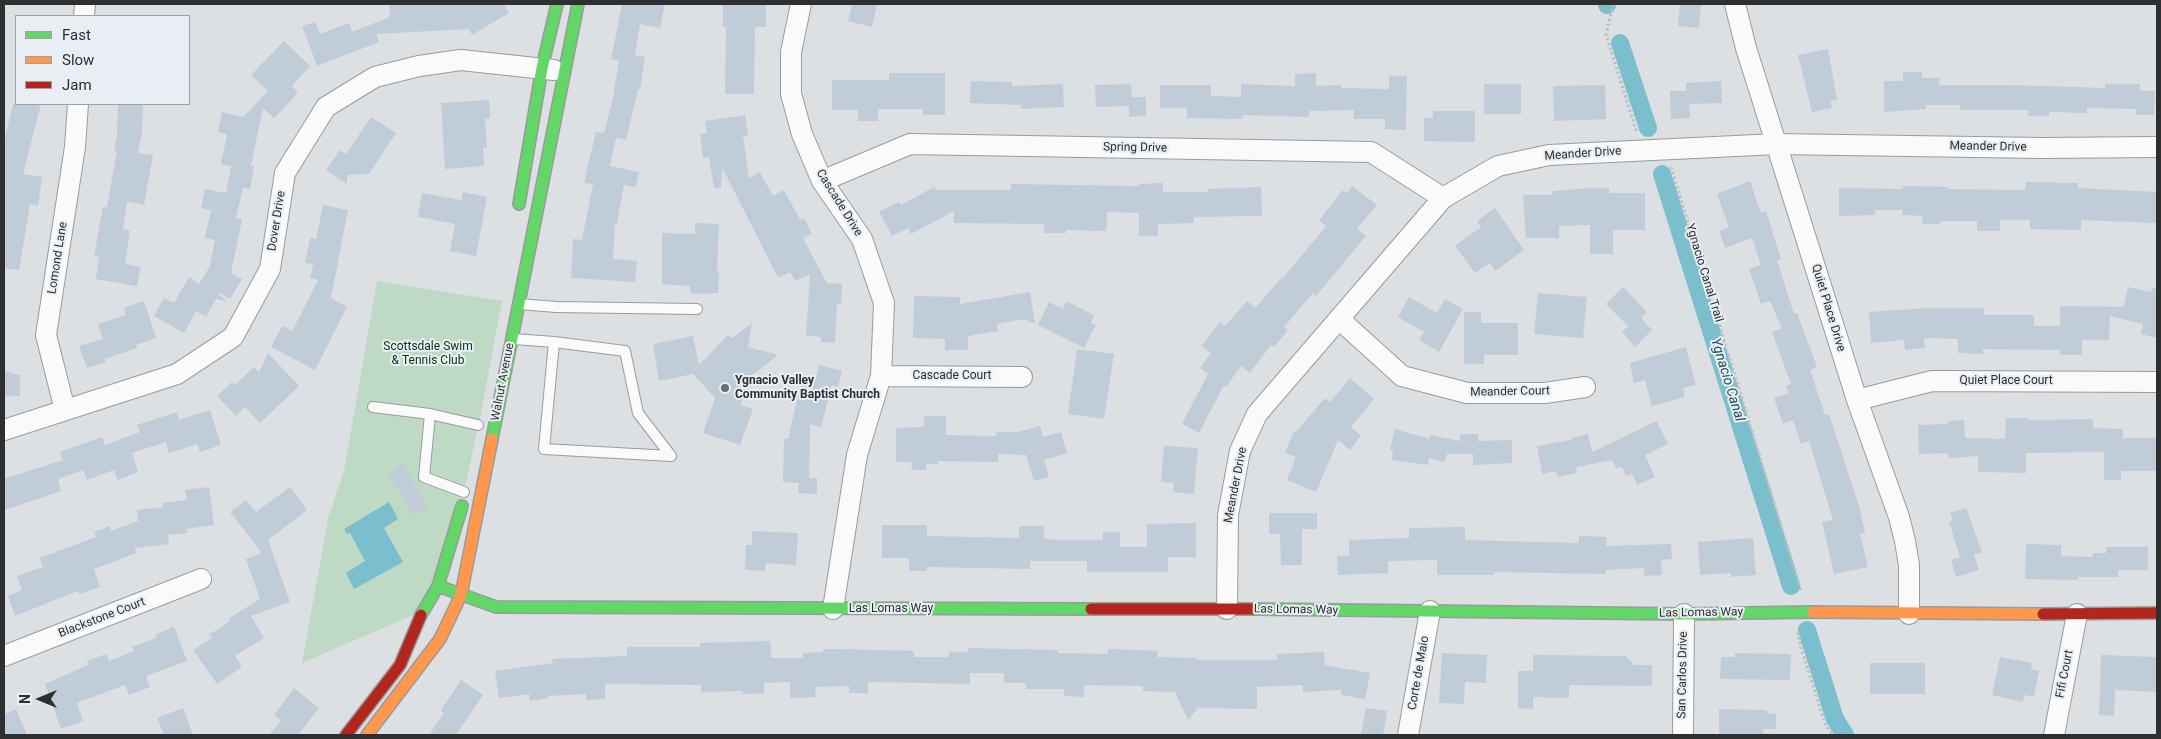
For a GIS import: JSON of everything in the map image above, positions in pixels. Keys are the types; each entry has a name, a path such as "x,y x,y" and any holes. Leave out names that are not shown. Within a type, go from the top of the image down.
{"street":[{"path":"517,214 542,68 557,4"},
{"name":"Walnut Avenue","path":"368,735 440,639 461,595 578,4"},
{"name":"Cascade Drive","path":"801,4 791,52 791,94 802,134 822,181 862,239 884,303 881,376 857,455 833,608"},
{"name":"Quiet Place Drive","path":"1735,4 1746,48 1857,400 1906,541 1909,565 1909,614"},
{"name":"Dover Drive","path":"4,430 177,374 233,337 270,268 285,173 326,107 375,77 419,66 461,60 564,71"},
{"name":"Lomond Lane","path":"65,410 46,335 75,147 78,105"},
{"name":"Spring Drive","path":"822,181 910,144 1371,152 1442,198"},
{"name":"Meander Drive","path":"1227,609 1228,515 1240,451 1257,414 1442,198 1498,166 1548,154 1777,144 2042,148 2157,147"},
{"name":"Meander Court","path":"1339,319 1402,376 1467,393 1544,393 1585,387"},
{"name":"Cascade Court","path":"881,376 1022,377"},
{"name":"Quiet Place Court","path":"1857,400 1932,381 2157,382"},
{"name":"Walnut Avenue","path":"477,430 482,409"},
{"path":"346,735 400,665 438,586 461,514 465,488"},
{"name":"Blackstone Court","path":"4,656 201,579"},
{"name":"Las Lomas Way","path":"438,586 496,607 1227,609 1684,614 1800,612 1909,614 2157,613"},
{"name":"Corte de Maio","path":"1408,735 1430,612"},
{"name":"San Carlos Drive","path":"1683,735 1684,614"},
{"name":"Fifi Court","path":"2054,735 2077,614"}],"lane":[{"path":"518,304 556,307 697,309"},
{"path":"511,339 554,342 625,351 638,413 671,456 544,449 554,342"},
{"path":"373,407 430,414 477,430"},
{"path":"430,414 424,477 465,488"}],"path":[{"path":"1613,4 1606,35 1642,150"},
{"name":"Ygnacio Canal Trail","path":"1663,165 1670,165 1671,167 1801,588 1798,630 1801,648 1826,726 1833,735"}],"green space":[{"name":"Scottsdale Swim & Tennis Club","path":"377,281 502,301 480,419 464,492 423,611 302,663 328,519 344,471"}],"water":[{"path":"389,502 398,519 384,528 403,562 354,589 346,573 365,561 350,533 347,534 344,529"}],"building":[{"path":"389,4 504,4 509,13 472,35 469,29 376,34 379,42 317,66 302,26 315,22 320,34 349,23 352,32 390,17"},
{"path":"622,4 665,4 660,28 640,24 635,55 645,57 640,89 638,89 626,140 616,138 610,166 639,172 636,187 624,185 617,224 615,224 613,259 637,261 635,282 571,278 573,239 582,240 593,184 584,183 588,165 596,132 604,133 613,98 619,60 611,59"},
{"path":"723,4 766,4 766,27 755,27 754,94 725,94 726,27 723,27"},
{"path":"852,4 877,4 872,27 848,21"},
{"path":"1680,4 1701,4 1699,28 1678,26"},
{"path":"284,41 310,66 292,86 298,93 274,118 263,108 251,166 254,166 250,189 243,188 236,218 242,219 231,273 242,279 230,299 220,293 219,295 227,301 216,299 206,317 196,311 184,333 154,316 164,298 174,303 189,277 199,284 210,266 215,240 205,238 211,210 201,208 205,189 226,193 231,166 221,164 227,134 218,132 222,112 243,117 268,91 251,75"},
{"path":"1828,49 1837,100 1830,101 1832,108 1812,112 1798,55"},
{"path":"1903,72 1922,72 1922,78 1940,78 1939,85 2105,88 2105,84 2140,84 2140,91 2155,91 2154,115 2136,115 2136,109 2087,108 2087,113 2049,112 2049,116 2028,116 2029,110 1960,110 1960,105 1926,105 1926,109 1884,112 1884,81 1903,81"},
{"path":"889,73 945,73 945,115 923,115 923,109 878,109 878,121 858,121 858,110 832,110 832,80 889,80"},
{"path":"1316,73 1316,86 1341,85 1341,88 1389,89 1389,76 1407,76 1406,130 1385,129 1385,119 1354,119 1354,110 1309,111 1309,117 1243,115 1241,119 1187,118 1187,108 1160,108 1160,85 1211,85 1211,96 1241,97 1241,84 1295,86 1295,74"},
{"path":"971,81 1012,82 1012,86 1063,84 1064,107 1021,109 1021,105 970,103"},
{"path":"1721,81 1722,103 1689,104 1690,118 1671,119 1670,91 1686,91 1686,83"},
{"path":"1131,84 1132,97 1146,97 1146,116 1129,117 1129,106 1096,107 1095,85"},
{"path":"1484,84 1521,84 1521,114 1484,114"},
{"path":"1605,85 1606,119 1554,121 1553,86"},
{"path":"489,100 490,118 485,119 487,148 483,148 484,166 445,169 441,103"},
{"path":"13,104 41,105 23,174 42,177 38,206 30,204 19,270 4,268 4,142"},
{"path":"118,105 143,105 142,132 138,153 153,155 144,205 127,202 123,229 130,231 125,264 141,267 137,286 96,279 99,257 94,256 103,207 107,207 117,151 114,151 117,136"},
{"path":"1433,111 1475,111 1475,142 1424,141 1424,118 1433,118"},
{"path":"745,115 748,135 743,136 749,178 760,172 773,196 784,190 800,220 804,218 812,234 803,238 827,283 842,284 841,304 837,304 835,343 821,342 821,337 806,335 810,274 795,281 790,272 778,278 722,167 721,188 714,188 709,157 703,158 700,134 707,133 705,121"},
{"path":"371,117 396,133 369,174 347,175 347,184 326,170 340,150 346,154"},
{"path":"1750,181 1761,213 1766,211 1781,259 1777,260 1794,314 1797,313 1817,367 1810,370 1825,415 1829,414 1859,506 1865,532 1860,534 1868,567 1834,574 1822,522 1833,520 1809,441 1801,444 1793,420 1783,424 1774,398 1789,393 1786,386 1791,384 1772,332 1782,329 1770,301 1761,304 1749,269 1761,265 1752,238 1725,248 1719,231 1729,227 1717,194"},
{"path":"2026,182 2078,183 2078,188 2157,192 2157,223 2081,220 2081,230 2030,229 2030,220 2000,220 2000,231 1977,231 1977,221 1940,221 1940,224 1922,224 1923,216 1902,215 1903,210 1875,210 1875,215 1839,216 1839,188 1903,189 1903,186 2025,190"},
{"path":"1163,183 1163,192 1208,192 1208,189 1261,187 1262,216 1194,217 1194,223 1158,224 1158,236 1139,236 1139,213 1107,212 1106,231 1066,230 1066,233 1044,233 1044,224 954,223 954,211 911,234 908,228 892,236 879,212 899,202 901,205 934,187 936,190 1011,190 1011,184 1139,186 1139,184"},
{"path":"1352,186 1377,205 1357,229 1366,236 1316,296 1313,293 1284,327 1288,330 1274,347 1271,345 1250,373 1241,366 1226,387 1224,385 1199,433 1182,424 1208,374 1200,368 1211,353 1201,346 1220,322 1225,326 1247,301 1255,308 1326,226 1319,220 1343,190 1347,193"},
{"path":"1609,188 1609,193 1645,193 1645,230 1613,230 1613,254 1590,254 1590,225 1559,226 1559,238 1526,238 1523,195 1552,195 1553,191"},
{"path":"463,192 487,197 476,256 450,251 455,224 418,217 422,193 461,200"},
{"path":"323,205 348,210 331,298 347,307 315,370 271,347 282,326 292,331 318,280 310,278 313,264 305,263 310,238 316,239"},
{"path":"1495,208 1524,250 1495,271 1490,263 1475,273 1455,246 1481,227 1477,221"},
{"path":"695,223 719,224 718,293 691,294 690,286 662,284 662,233 695,234"},
{"path":"1623,287 1647,312 1641,318 1652,330 1635,347 1622,332 1628,326 1606,304"},
{"path":"2128,287 2151,292 2152,288 2157,289 2157,338 2141,334 2143,324 2110,316 2109,340 2082,340 2082,355 2060,355 2060,350 1983,349 1983,354 1958,353 1958,339 1924,338 1925,348 1905,350 1904,340 1871,343 1869,312 1929,308 1984,308 1984,315 2034,315 2034,326 2060,326 2060,306 2124,307"},
{"path":"1030,292 1035,324 1025,319 997,324 998,331 968,336 968,350 945,350 945,339 913,338 914,296 960,297 960,304"},
{"path":"1538,293 1587,297 1583,338 1534,334"},
{"path":"1409,297 1437,313 1445,299 1463,309 1439,352 1419,340 1424,332 1398,317"},
{"path":"144,301 156,338 136,345 137,348 105,359 106,362 87,368 79,346 103,339 98,324 126,315 124,308"},
{"path":"1066,301 1094,315 1091,323 1096,325 1084,348 1038,325 1049,302 1063,309"},
{"path":"1464,312 1481,312 1481,323 1518,323 1518,355 1484,355 1484,364 1464,364"},
{"name":"Ygnacio Valley Community Baptist Church","path":"752,323 748,347 778,355 742,383 746,393 740,405 753,409 740,445 703,433 715,398 693,374 659,381 653,344 693,336 699,365 728,335 732,338"},
{"path":"1686,347 1696,385 1683,388 1685,397 1652,406 1645,380 1634,383 1630,363"},
{"path":"1077,349 1114,354 1104,419 1068,414"},
{"path":"268,353 299,386 260,423 245,407 236,416 217,396 232,382 235,385 254,367 259,372"},
{"path":"819,365 842,371 838,387 832,385 821,427 810,424 809,478 817,478 817,494 798,493 799,483 783,482 784,439 788,439 803,375 816,378"},
{"path":"4,371 20,375 20,396 4,396"},
{"path":"1350,378 1374,399 1351,427 1361,436 1350,450 1338,440 1316,492 1287,480 1296,457 1285,453 1294,431 1296,432 1325,398 1330,402"},
{"path":"210,410 221,445 200,452 197,444 169,453 166,442 132,453 138,472 118,480 114,470 87,480 83,470 58,479 61,491 4,510 4,479 63,460 60,452 102,437 105,445 140,432 137,425 177,412 179,420"},
{"path":"924,416 946,416 946,435 996,436 997,432 1018,432 1040,426 1043,437 1061,432 1067,453 1044,460 1049,477 1034,481 1026,455 998,454 998,462 938,461 938,464 926,464 926,470 912,470 911,462 896,462 896,428 924,427"},
{"path":"2006,418 2027,418 2027,420 2093,419 2093,428 2123,429 2123,438 2157,438 2157,471 2121,471 2121,480 2104,480 2104,452 2026,453 2026,473 1978,472 1978,456 1949,458 1948,453 1919,454 1918,425 1948,424 1948,421 1964,420 1965,438 2005,439"},
{"path":"1657,421 1668,444 1645,455 1655,477 1637,485 1632,474 1626,476 1622,467 1616,468 1612,460 1576,467 1577,473 1557,477 1556,471 1542,474 1537,446 1572,440 1571,438 1588,434 1592,452"},
{"path":"1395,429 1429,439 1430,435 1460,441 1460,434 1478,434 1478,441 1512,440 1512,463 1473,465 1473,454 1447,454 1445,462 1429,458 1428,465 1392,460 1393,451 1390,450"},
{"path":"1164,446 1198,448 1194,494 1173,492 1174,483 1161,482"},
{"path":"403,464 428,507 413,515 389,473"},
{"path":"209,487 214,525 186,529 187,533 168,535 169,544 135,548 136,553 94,569 100,587 80,594 78,591 15,616 8,596 22,590 17,576 43,567 40,558 96,537 94,532 110,526 111,531 138,521 137,510 163,507 162,503 187,500 185,490"},
{"path":"290,487 307,510 268,540 290,602 251,616 264,638 235,656 242,667 217,684 193,650 212,638 209,635 230,621 229,618 260,599 246,559 262,553 230,512 246,500 256,512"},
{"path":"1966,508 1982,552 1974,555 1979,570 1956,577 1951,560 1960,557 1949,522 1953,521 1950,513"},
{"path":"1269,513 1317,513 1317,529 1302,529 1302,565 1281,565 1280,534 1269,534"},
{"path":"1196,523 1196,557 1168,557 1168,572 1087,572 1087,561 1030,561 1030,569 927,567 927,571 909,571 909,558 882,558 882,525 927,525 927,536 1019,538 1019,526 1044,526 1044,539 1103,540 1103,532 1120,532 1120,547 1147,547 1147,524"},
{"path":"1465,527 1465,540 1579,543 1579,536 1607,537 1606,546 1671,544 1672,559 1661,560 1662,575 1644,576 1644,568 1606,570 1606,574 1494,572 1494,575 1437,575 1437,560 1388,561 1388,573 1338,575 1337,556 1349,556 1349,540 1409,538 1409,528"},
{"path":"752,531 798,533 796,565 766,563 765,571 745,570 746,545 752,545"},
{"path":"1753,538 1756,575 1731,577 1731,573 1700,575 1698,542"},
{"path":"2026,544 2061,545 2061,556 2093,557 2093,553 2106,553 2106,547 2148,547 2148,570 2118,570 2118,577 2078,577 2078,580 2025,579"},
{"path":"174,627 187,661 146,676 150,687 129,695 125,685 77,703 83,721 61,729 45,684 88,665 87,661 106,654 109,661 134,651 132,647 156,638 155,635"},
{"path":"770,641 771,658 803,658 803,653 823,652 823,649 914,651 914,657 949,657 949,652 968,652 968,648 1058,650 1058,653 1108,654 1108,649 1158,651 1157,657 1197,658 1197,660 1277,660 1277,654 1324,652 1325,665 1370,673 1365,699 1341,695 1341,690 1303,692 1303,685 1257,687 1257,709 1198,708 1188,720 1175,692 1143,691 1143,686 1084,685 1084,697 1064,696 1064,689 1026,689 1026,683 1004,683 1004,673 970,673 970,684 868,682 868,693 849,693 849,686 815,687 816,697 790,698 790,682 764,683 764,693 743,694 743,691 701,692 701,685 605,684 605,699 586,700 586,694 548,696 548,698 530,701 529,694 499,698 495,671 553,663 552,659 627,656 627,647 700,647 700,643"},
{"path":"1442,653 1487,655 1486,683 1465,682 1464,704 1439,703"},
{"path":"1735,653 1791,654 1790,680 1720,679 1721,657 1735,657"},
{"path":"1533,655 1626,656 1634,665 1652,665 1652,686 1569,685 1569,698 1533,697 1533,709 1518,708 1518,671 1533,671"},
{"path":"2101,655 2157,657 2157,692 2115,690 2114,716 2099,715"},
{"path":"2000,657 2032,663 2031,669 2039,671 2034,697 2024,695 2023,702 1992,695"},
{"path":"1870,663 1925,663 1925,694 1870,694"},
{"path":"461,680 483,695 456,735 429,735 444,713 441,710"},
{"path":"294,688 319,708 298,735 269,735 281,720 274,715"},
{"path":"183,708 193,735 164,735 157,718"},
{"path":"1366,708 1387,711 1383,735 1361,735"},
{"path":"16,709 27,735 4,735 4,714"},
{"path":"1719,709 1767,710 1767,713 1776,714 1776,729 1763,729 1763,735 1719,735"}],"waterway":[{"name":"Ygnacio Canal","path":"1620,43 1648,128"},
{"name":"Ygnacio Canal","path":"1662,174 1791,586"},
{"name":"Ygnacio Canal","path":"1807,630 1835,719 1845,735"}],"traffic: fast":[{"path":"519,204 542,68 557,4"},
{"path":"492,439 578,4"},
{"path":"421,615 438,586 462,506"},
{"path":"438,586 496,607 1091,609"},
{"path":"1253,609 1684,614 1813,612"}],"traffic: slow":[{"path":"367,735 440,639 461,595 492,439"},
{"path":"1813,612 2043,614"}],"traffic: jam":[{"path":"1091,609 1253,609"},
{"path":"2043,614 2157,613"},
{"path":"346,735 400,665 421,615"}],"place":[{"name":"Ygnacio Valley Community Baptist Church","path":"725,388"}]}
